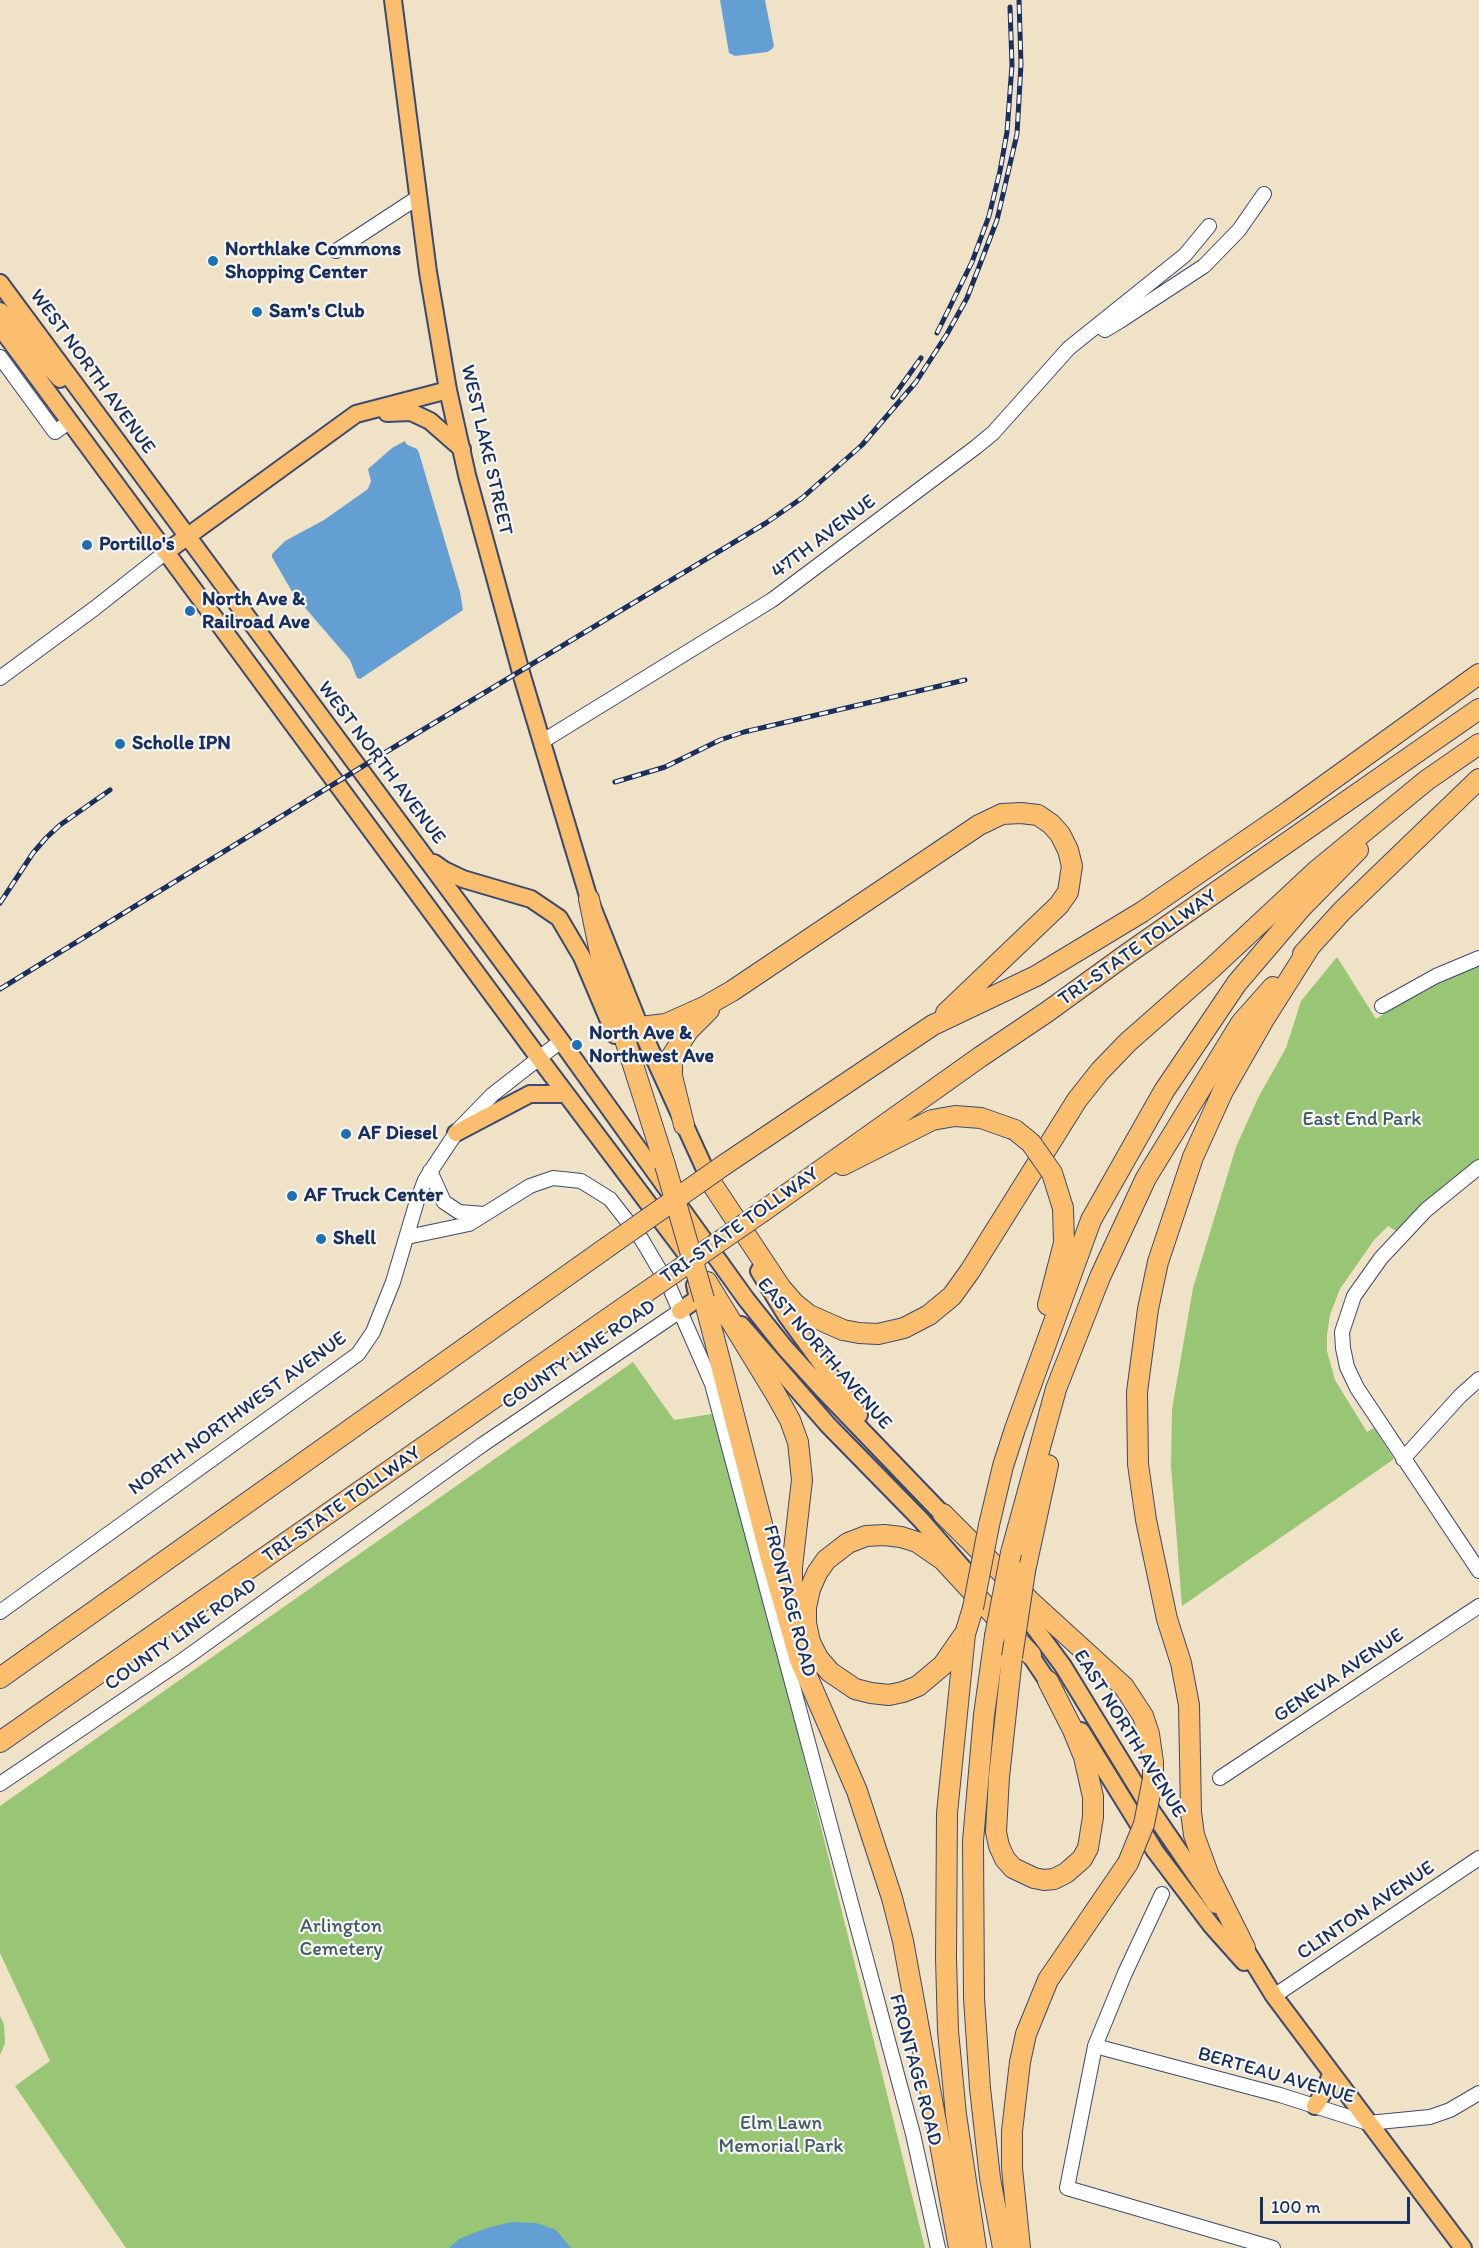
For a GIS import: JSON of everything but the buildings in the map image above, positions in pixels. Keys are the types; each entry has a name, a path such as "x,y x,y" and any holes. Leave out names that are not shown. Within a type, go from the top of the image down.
{"highway":[{"name":"TRI-STATE TOLLWAY","path":"0,1678 724,1165 933,1025 1036,976 1143,912 1289,811 1479,674"},
{"name":"TRI-STATE TOLLWAY","path":"0,1742 1479,710"},
{"path":"710,1181 780,1288 809,1315 843,1330 859,1334 878,1334 904,1328 929,1315 952,1296 970,1271 1077,1100 1100,1071 1128,1042 1211,969 1316,871 1427,780 1479,744"},
{"path":"1003,2248 990,2178 980,2088 973,1964 973,1841 984,1715 995,1636 1011,1553 1056,1389 1100,1276 1146,1178 1240,1023 1342,911 1479,779"},
{"path":"976,2248 956,2115 948,2031 947,1813 965,1634 973,1608 1003,1466 1091,1220 1164,1091 1237,983 1301,908 1427,780"},
{"path":"612,998 622,1013 640,1027 666,1024 732,991 979,825 1002,814 1038,815 1060,834 1068,850 1072,866 1068,892 1059,905 933,1025"},
{"path":"589,899 605,977 702,1289 772,1566 800,1660 857,1791 892,1898 903,1941 959,2248"},
{"path":"1245,1948 1209,1876 1194,1835 1191,1812 1189,1705 1181,1663 1167,1619 1146,1520 1138,1464 1137,1392 1148,1309 1158,1262 1194,1157 1223,1091 1311,945"},
{"path":"684,1125 672,1076 672,1056 700,1017 732,991"},
{"path":"795,1188 932,1120 955,1116 981,1118 1015,1130 1031,1143 1052,1173 1064,1208 1064,1243 1015,1429"},
{"path":"1048,1681 1084,1757 1093,1797 1093,1817 1088,1848 1082,1859 1066,1873 1054,1879 1044,1880 1013,1868 1002,1852 996,1833 999,1777 1021,1656 1025,1571 1045,1477 1100,1276"},
{"path":"702,1289 775,1393 790,1420 798,1442 802,1479 791,1590 794,1634 800,1660"},
{"path":"943,1514 1033,1604 1124,1687 1143,1716 1149,1734 1153,1762 1151,1790 1144,1824 1128,1863 1048,1980 1026,2034 1020,2062 1012,2131 1012,2168 1020,2248"},
{"path":"965,1634 943,1665 918,1686 889,1695 871,1693 855,1689 840,1681 818,1658 810,1642 806,1623 806,1606 817,1573 836,1550 866,1536 901,1537 917,1542 943,1560 1021,1656"}],"main road":[{"name":"WEST LAKE STREET","path":"393,0 417,198 448,390 522,676 589,899 640,1027 710,1181 736,1232 786,1315 854,1409 920,1490"},
{"name":"WEST NORTH AVENUE","path":"0,283 561,1041 725,1271"},
{"path":"0,311 12,322 34,352 110,432"},
{"path":"0,327 566,1094 702,1289 698,1298 680,1311"},
{"path":"166,552 356,414 448,390"},
{"path":"356,414 411,412 430,421 462,449"},
{"path":"423,855 444,870 464,879 531,899 559,918 578,949 596,987 631,1075 663,1167"},
{"path":"456,1133 530,1094 542,1092 566,1094"},
{"name":"EAST NORTH AVENUE","path":"725,1271 785,1348 943,1514 1035,1626 1082,1695 1159,1821 1245,1948 1274,1996 1463,2248"},
{"name":"EAST NORTH AVENUE","path":"702,1289 954,1557 991,1601 1021,1656 1048,1681 1155,1851 1211,1925 1274,1996"},
{"path":"1315,2106 1331,2074"}],"street":[{"name":"47TH AVENUE","path":"1098,325 1105,330 1204,266 1239,230 1264,194"},
{"path":"336,251 417,198"},
{"name":"47TH AVENUE","path":"543,741 772,600 976,447 993,433 1069,348 1185,255 1209,226"},
{"path":"0,357 55,432 69,422"},
{"path":"1013,411 1027,412"},
{"path":"0,678 166,552"},
{"path":"1382,1006 1436,976 1479,958"},
{"name":"NORTH NORTHWEST AVENUE","path":"0,1612 358,1354 373,1332 393,1281 417,1200 430,1171 456,1133 492,1095 561,1041"},
{"path":"1479,1167 1445,1192 1402,1234 1375,1265 1354,1296 1342,1332 1342,1348 1347,1367 1357,1388 1479,1571"},
{"path":"430,1171 444,1202 459,1212 484,1214"},
{"name":"FRONTAGE ROAD","path":"407,1237 469,1224 530,1186 553,1178 581,1181 610,1199 642,1240 669,1286 712,1384 913,2134 938,2248"},
{"name":"COUNTY LINE ROAD","path":"0,1784 183,1660 472,1452 680,1311"},
{"path":"1403,1459 1460,1396 1479,1379"},
{"name":"GENEVA AVENUE","path":"1221,1778 1479,1606"},
{"name":"CLINTON AVENUE","path":"1274,1996 1479,1858"},
{"path":"1162,1894 1095,2046 1067,2188 1273,2248"},
{"name":"BERTEAU AVENUE","path":"1095,2046 1315,2106 1368,2123 1430,2117 1456,2107 1479,2093"}],"green space":[{"name":"East End Park","path":"1337,957 1376,1019 1423,989 1479,964 1479,1159 1429,1198 1396,1231 1388,1226 1374,1240 1340,1289 1330,1315 1327,1351 1335,1380 1367,1432 1374,1428 1394,1459 1182,1606 1171,1466 1172,1409 1193,1288 1236,1147 1258,1098 1286,1048 1301,1001"},
{"name":"Arlington Cemetery","path":"633,1362 674,1420 712,1414 782,1669 925,2248 126,2248 15,2086 50,2061 0,1953 0,1806"},
{"path":"0,2016 4,2024 5,2043 0,2055"}],"water":[{"path":"720,0 765,0 774,46 772,49 767,52 735,56 729,53"},
{"path":"405,441 419,453 460,592 463,610 360,679 357,678 350,660 294,595 272,554 285,541 324,520 368,489 371,481 368,469 392,448"},
{"path":"512,2222 536,2223 556,2230 571,2248 449,2248 459,2239 487,2228"}],"railway":[{"path":"0,989 386,752 766,523 802,498 862,445 916,382 947,334 967,298 997,220 1017,134 1021,64 1019,0"},
{"path":"937,333 972,262 989,216 1000,171 1007,132 1012,65 1010,7"},
{"path":"893,397 921,358"},
{"path":"615,782 665,767 720,740 744,732 965,680"},
{"path":"0,903 33,853 46,838 60,825 110,790"}],"place":[{"name":"Northlake Commons Shopping Center","path":"213,261"},
{"name":"Sam's Club","path":"257,312"},
{"name":"Portillo's","path":"87,545"},
{"name":"North Ave & Railroad Ave","path":"190,611"},
{"name":"Scholle IPN","path":"120,744"},
{"name":"North Ave & Northwest Ave","path":"577,1045"},
{"name":"AF Diesel","path":"346,1134"},
{"name":"AF Truck Center","path":"292,1196"},
{"name":"Shell","path":"321,1239"}],"park label":[{"name":"Elm Lawn Memorial Park","path":"781,2136"}]}
